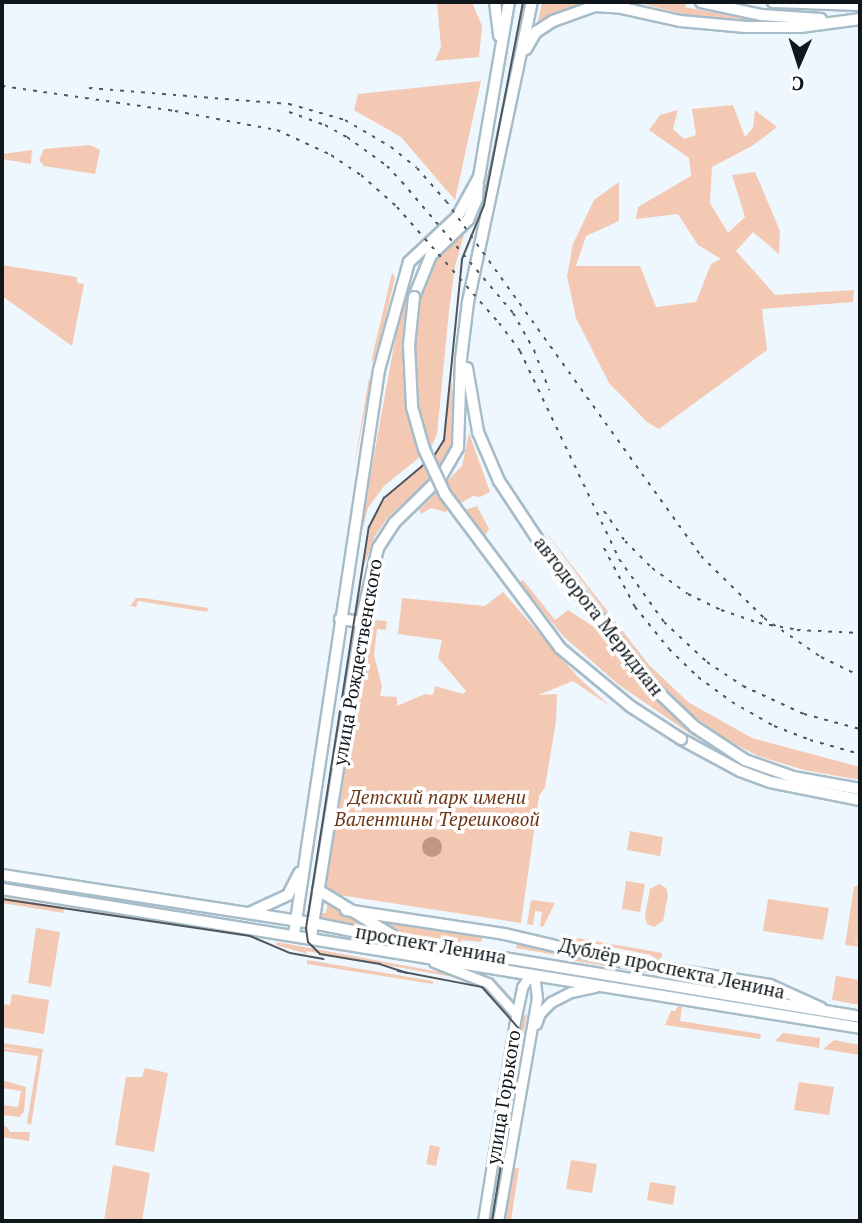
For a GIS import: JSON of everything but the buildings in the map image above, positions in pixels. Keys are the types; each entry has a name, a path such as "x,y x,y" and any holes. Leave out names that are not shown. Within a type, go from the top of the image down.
{"main road":[{"path":"495,2 501,50"},
{"name":"улица Рождественского","path":"294,934 379,370 409,262 457,217 479,177 509,2"},
{"name":"улица Рождественского","path":"311,937 361,622 378,548 385,535 441,477 458,448 465,329 472,276 532,2"},
{"path":"622,2 648,14"},
{"path":"701,2 761,15 860,19"},
{"path":"773,2 860,5"},
{"path":"520,62 536,32 570,14 607,6 680,21 755,27 800,27 860,19"},
{"name":"автодорога Меридиан","path":"479,177 477,199 468,220 431,255 414,297 409,345 412,407 424,449 445,494 560,648 630,706 681,740 740,771 770,782 860,800"},
{"path":"414,297 420,263 433,237"},
{"name":"автодорога Меридиан","path":"465,329 473,415 499,481 540,543 654,688 695,727 745,760 793,777 860,789"},
{"path":"340,619 361,622"},
{"path":"249,913 288,895 307,853"},
{"name":"проспект Ленина","path":"2,875 296,920 402,941 860,1017"},
{"path":"76,900 78,887"},
{"name":"проспект Ленина","path":"2,889 294,934 421,958 860,1028"},
{"name":"проспект Ленина","path":"318,890 402,941"},
{"name":"Дублёр проспекта Ленина","path":"346,909 504,934 619,961 770,985 795,994 828,1012"},
{"path":"421,958 488,983 516,1014"},
{"path":"518,959 532,974 543,967 559,966"},
{"name":"улица Горького","path":"483,1221 516,1014 522,987 532,974"},
{"name":"улица Горького","path":"498,1221 537,988 532,974"},
{"path":"530,1038 540,1013 551,1002 581,989 604,986"}],"green space":[{"path":"437,2 472,2 482,26 479,57 435,61 441,47"},
{"path":"542,2 611,2 577,6 537,26"},
{"path":"636,2 687,2 685,7 768,23 698,18"},
{"path":"481,81 455,200 401,137 354,110 358,94"},
{"path":"733,105 745,137 753,128 755,110 777,127 752,146 712,167 710,203 728,233 745,217 732,175 755,172 780,231 779,254 753,232 736,251 775,295 854,290 853,302 762,309 767,350 659,429 647,422 609,383 576,318 567,276 573,244 594,200 619,182 619,221 586,236 576,266 640,266 656,307 696,302 711,264 721,259 698,245 678,214 636,219 638,207 691,176 689,158 649,130 660,115 678,110 673,129 684,139 696,135 692,109"},
{"path":"90,145 100,150 95,174 44,166 39,160 44,149"},
{"path":"32,150 31,164 2,159 2,154"},
{"path":"459,233 464,235 455,266 437,434 431,448 384,486 368,508 356,554 404,290 415,267 410,286 424,285 431,261"},
{"path":"2,265 77,277 77,283 84,284 72,346 2,296"},
{"path":"392,273 395,277 377,356 371,362"},
{"path":"452,377 453,435 448,458 438,472 388,517 375,536 363,569 370,528 377,509 390,493 442,447"},
{"path":"369,378 372,383 369,401 353,473"},
{"path":"469,433 490,492 480,497 473,496 445,512 431,508 421,514 419,510 462,466"},
{"path":"477,506 489,529 484,537 465,510"},
{"path":"542,527 649,665 688,702 752,738 860,767 860,780 804,770 758,756 724,738 687,711 651,675"},
{"path":"523,580 555,620 568,610 603,633 673,716 734,758 695,737 619,685 564,637 519,583"},
{"name":"Детский парк имени Валентины Терешковой","path":"503,592 578,677 610,706 573,681 538,695 557,694 556,721 545,787 539,796 521,923 332,894 325,885 367,612 375,613 374,620 387,621 386,630 377,629 374,655 382,686 380,696 397,697 397,706 425,694 433,695 435,686 463,694 466,691 438,658 442,640 398,634 402,598 485,606"},
{"path":"136,598 208,608 207,612 138,601 136,607 130,606"},
{"path":"630,831 663,837 660,856 627,850"},
{"path":"626,881 645,884 640,912 622,909"},
{"path":"659,884 666,888 668,895 663,921 654,927 647,924 645,916 650,889"},
{"path":"858,885 860,942 856,941 857,936 855,942 860,943 860,947 845,945 854,887"},
{"path":"2,897 63,907 64,913 2,903"},
{"path":"768,899 829,908 823,940 763,931"},
{"path":"531,900 555,903 543,927 540,926 542,912 535,911 533,925 527,924"},
{"path":"328,902 373,927 322,918 320,913 326,913"},
{"path":"374,919 483,936 481,942 461,942 404,934"},
{"path":"36,928 60,932 51,987 28,983"},
{"path":"572,937 662,953 662,957 656,961 651,955 582,941 571,942"},
{"path":"505,939 563,951 562,956 516,948 517,944"},
{"path":"277,942 472,978 479,980 492,992 471,980 306,951 307,954 276,945"},
{"path":"569,953 618,965 617,968 568,960"},
{"path":"307,960 433,981 433,984 307,964"},
{"path":"836,976 860,980 860,1005 832,1000"},
{"path":"12,994 49,1000 44,1034 2,1027 2,1004 10,1005"},
{"path":"678,1006 682,1007 680,1021 761,1034 760,1039 665,1025 671,1011 675,1011"},
{"path":"527,1014 520,1052 514,1051 519,1019"},
{"path":"783,1033 820,1038 819,1048 775,1041"},
{"path":"834,1040 860,1045 860,1055 823,1049"},
{"path":"2,1043 43,1049 31,1125 27,1123 38,1056 2,1051 2,1048 25,1051 2,1047"},
{"path":"145,1068 168,1073 154,1152 115,1145 126,1077 142,1077"},
{"path":"2,1080 26,1087 24,1112 19,1117 2,1115 2,1105 18,1107 21,1091 2,1088"},
{"path":"799,1082 834,1087 829,1115 794,1110"},
{"path":"2,1126 7,1127 10,1132 30,1132 29,1141 2,1137"},
{"path":"430,1145 440,1147 436,1166 426,1164"},
{"path":"571,1160 597,1164 592,1193 566,1189"},
{"path":"113,1165 150,1173 142,1221 104,1221"},
{"path":"515,1168 519,1168 511,1221 503,1221 510,1174"},
{"path":"650,1182 676,1186 673,1205 647,1200"}],"shaded area":[{"path":"432,837 439,840 442,847 439,854 432,857 425,854 422,847 425,840"}],"tram line":[{"path":"407,973 380,964 320,954 308,942 306,928 369,527 384,498 434,456 444,440 462,259 484,205 523,2"},
{"path":"2,899 250,936 290,953 323,959"},
{"path":"398,971 482,987 520,1030 521,1041 492,1221"}],"railway":[{"path":"2,86 175,111 277,130 331,155 361,175 397,207 499,323 520,351 619,559 664,622 707,662 743,686 804,714 860,729"},
{"path":"89,88 289,104 345,120 391,147 417,168 446,201 701,556 764,618 821,657 860,676"},
{"path":"289,112 325,125 347,137 387,166 402,182 513,313 534,350 549,390"},
{"path":"604,511 625,541 652,568 688,594 721,610 759,623 797,630 860,633"},
{"path":"604,548 635,607 669,649 698,677 732,702 774,726 810,740 860,754"}]}
